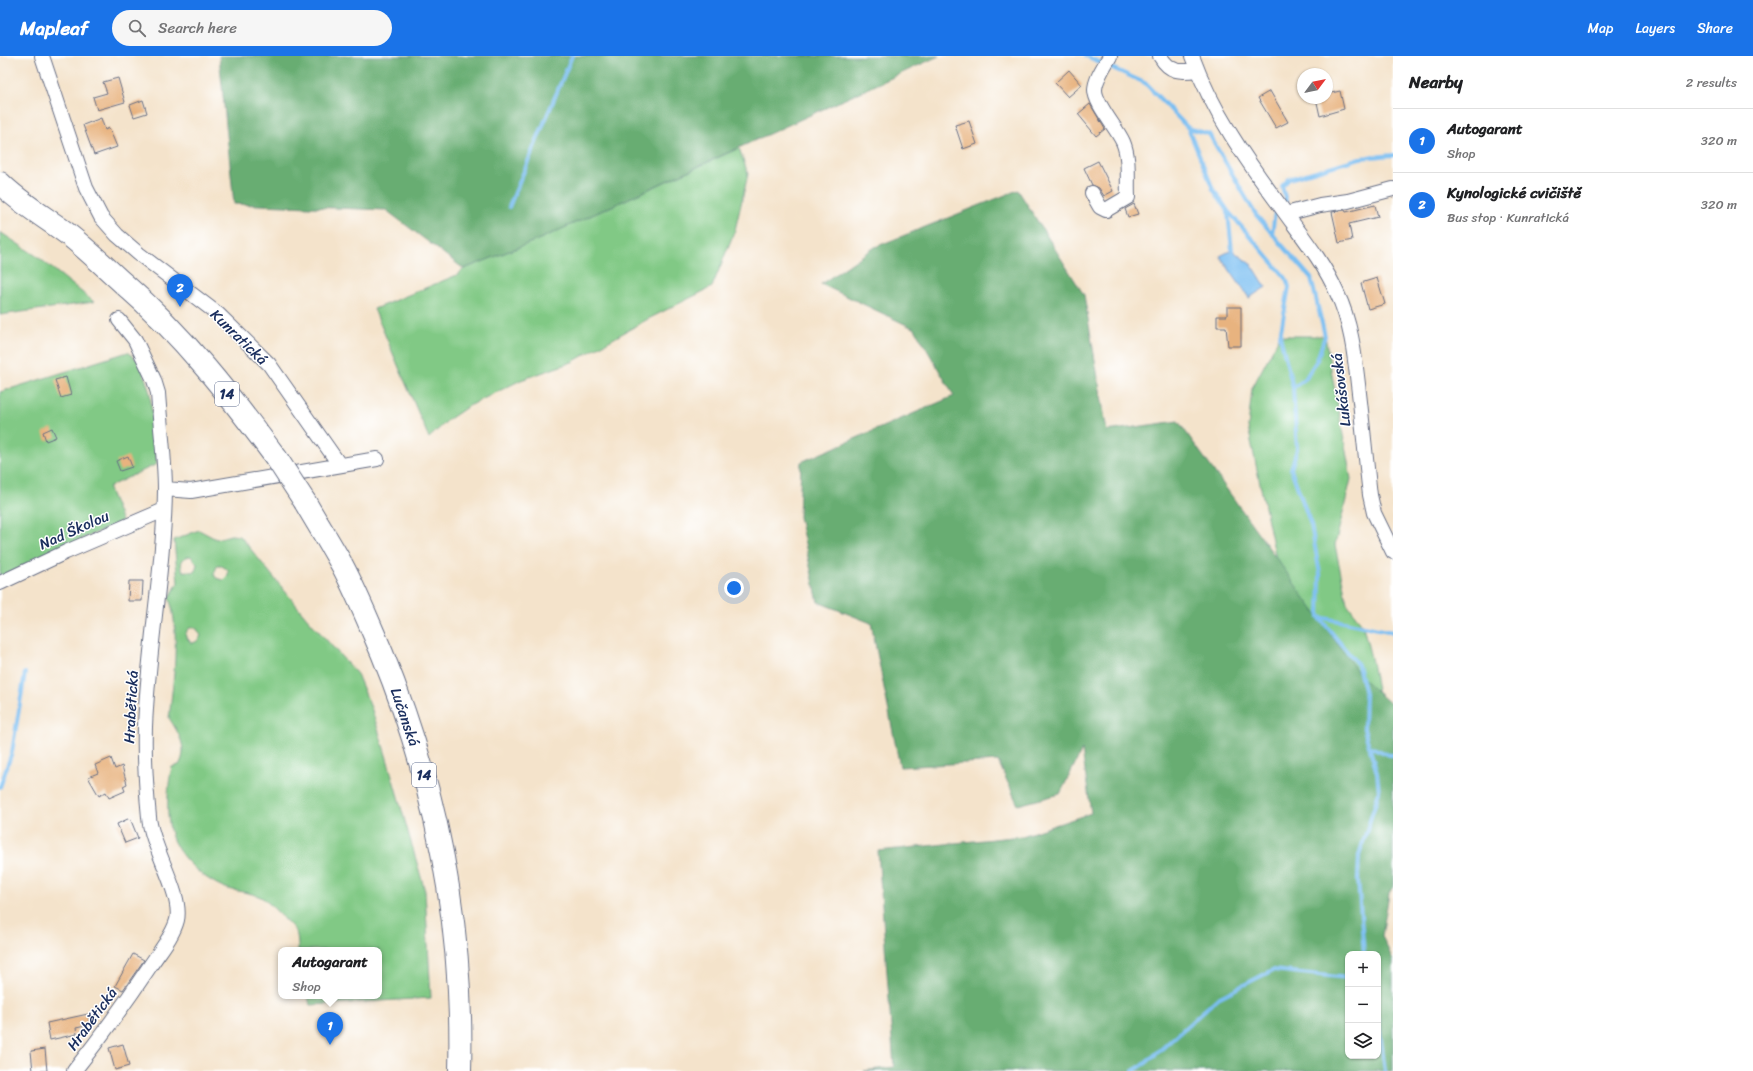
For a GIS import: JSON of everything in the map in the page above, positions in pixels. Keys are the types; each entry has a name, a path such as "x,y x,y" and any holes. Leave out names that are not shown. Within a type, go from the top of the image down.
{"main road":[{"name":"Lučanská","path":"3,188 67,233 126,285 168,327 216,380 277,459 305,502 342,566 370,626 406,717 423,768 444,860 451,905 459,974 460,1071"}],"street":[{"name":"Kunratická","path":"42,56 86,188 101,217 117,236 218,314 269,364 339,464"},
{"path":"1092,193 1100,208 1106,210 1128,197 1127,162 1123,142 1103,110 1095,90 1110,56"},
{"path":"1160,56 1170,67 1179,72 1197,70"},
{"name":"Lukášovská","path":"1192,56 1197,70 1229,133 1325,269 1338,294 1348,324 1354,349 1370,495 1374,513 1393,552"},
{"path":"1286,214 1320,205 1348,201 1393,189"},
{"name":"Hrabětická","path":"74,1071 110,1025 167,941 177,922 179,911 152,834 149,819 146,766 145,729 147,696 156,619 165,489 158,393 154,380 135,340 119,320"},
{"path":"165,489 191,492 339,464 377,459"},
{"name":"Nad Školou","path":"0,583 66,552 164,510"}],"green space":[{"path":"219,56 939,56 542,238 464,269 386,210 234,204"},
{"path":"739,148 748,174 735,230 712,287 648,319 572,362 521,380 467,407 448,420 429,438 374,309 457,275 464,269 542,238"},
{"path":"1018,190 1084,295 1107,431 1178,421 1362,678 1393,706 1393,887 1389,893 1382,936 1393,960 1393,1071 863,1071 894,1067 878,851 1022,836 1091,813 1082,750 1060,794 1018,805 998,761 900,767 871,623 818,602 799,517 801,462 954,396 915,329 821,284 875,247"},
{"path":"0,232 38,257 94,302 0,315"},
{"path":"1280,336 1325,336 1351,479 1335,545 1347,603 1363,626 1372,662 1389,755 1280,578 1248,427 1252,388"},
{"path":"128,352 140,362 150,393 157,464 108,487 122,521 0,577 0,392"},
{"path":"199,530 216,539 231,535 240,536 306,617 357,674 372,710 425,891 431,998 310,1005 309,999 382,999 382,947 298,947 296,932 264,899 255,895 228,889 208,879 189,863 178,849 169,826 168,805 172,767 179,765 183,753 183,747 179,735 169,718 174,674 175,625 169,598 178,583 174,540","holes":["191,556 197,564 195,571 192,572 183,571 181,565 183,559","217,566 222,566 228,570 228,576 224,580 216,578 214,574","193,627 197,629 201,636 196,642 191,643 185,635 188,629"]}],"water":[{"path":"1232,250 1253,266 1266,287 1249,298 1220,256"}],"building":[{"path":"1069,70 1082,85 1068,97 1055,83"},
{"path":"118,78 125,102 97,110 93,97 107,93 103,82"},
{"path":"1270,91 1288,122 1276,128 1258,98"},
{"path":"1340,91 1344,109 1320,116 1317,104 1333,104 1333,93"},
{"path":"143,100 147,113 134,117 130,105"},
{"path":"1090,104 1105,129 1096,136 1078,114"},
{"path":"101,118 105,130 109,128 117,147 94,155 83,125"},
{"path":"969,121 977,144 963,149 955,125"},
{"path":"1098,161 1113,191 1104,196 1099,188 1092,185 1084,168"},
{"path":"1134,204 1138,214 1128,217 1125,209"},
{"path":"1375,205 1378,217 1349,224 1352,240 1339,243 1332,212 1345,210 1346,212"},
{"path":"1377,278 1385,304 1368,309 1361,283"},
{"path":"1227,307 1241,307 1241,346 1228,346 1226,327 1217,327 1217,316 1227,316"},
{"path":"66,377 71,395 61,398 55,380"},
{"path":"52,428 56,437 46,441 43,432"},
{"path":"128,456 132,467 120,471 116,461"},
{"path":"129,581 143,581 142,601 128,601"},
{"path":"111,758 115,769 122,766 127,784 123,786 125,791 109,798 106,792 99,796 88,777 98,773 95,765"},
{"path":"130,818 138,838 125,843 117,824"},
{"path":"133,954 144,960 123,990 115,986"},
{"path":"88,1014 90,1025 76,1028 77,1034 50,1040 47,1023"},
{"path":"123,1044 129,1066 115,1070 109,1048"},
{"path":"45,1049 47,1071 33,1071 31,1051"}],"waterway":[{"path":"509,207 572,56"},
{"path":"1086,56 1145,83 1188,128 1209,134 1256,215 1311,278 1325,336 1317,360 1305,379 1293,388 1297,449 1291,469 1311,525 1320,574 1319,617 1358,665 1365,694 1364,729 1377,773 1379,792 1359,855 1358,879 1364,951"},
{"path":"1188,128 1213,189 1228,211 1286,278 1289,287 1280,336 1293,388"},
{"path":"1286,201 1282,186 1289,179 1360,158 1393,155"},
{"path":"1272,234 1275,212"},
{"path":"1228,213 1232,250"},
{"path":"1319,617 1393,632"},
{"path":"0,787 12,752 25,673"},
{"path":"1369,746 1389,755 1393,755"},
{"path":"1133,1071 1146,1063 1218,998 1273,970 1345,978"},
{"path":"1379,1023 1385,1071"}],"place":[{"name":"Kynologické cvičiště","path":"180,307"},
{"name":"Autogarant","path":"330,1045"}]}
